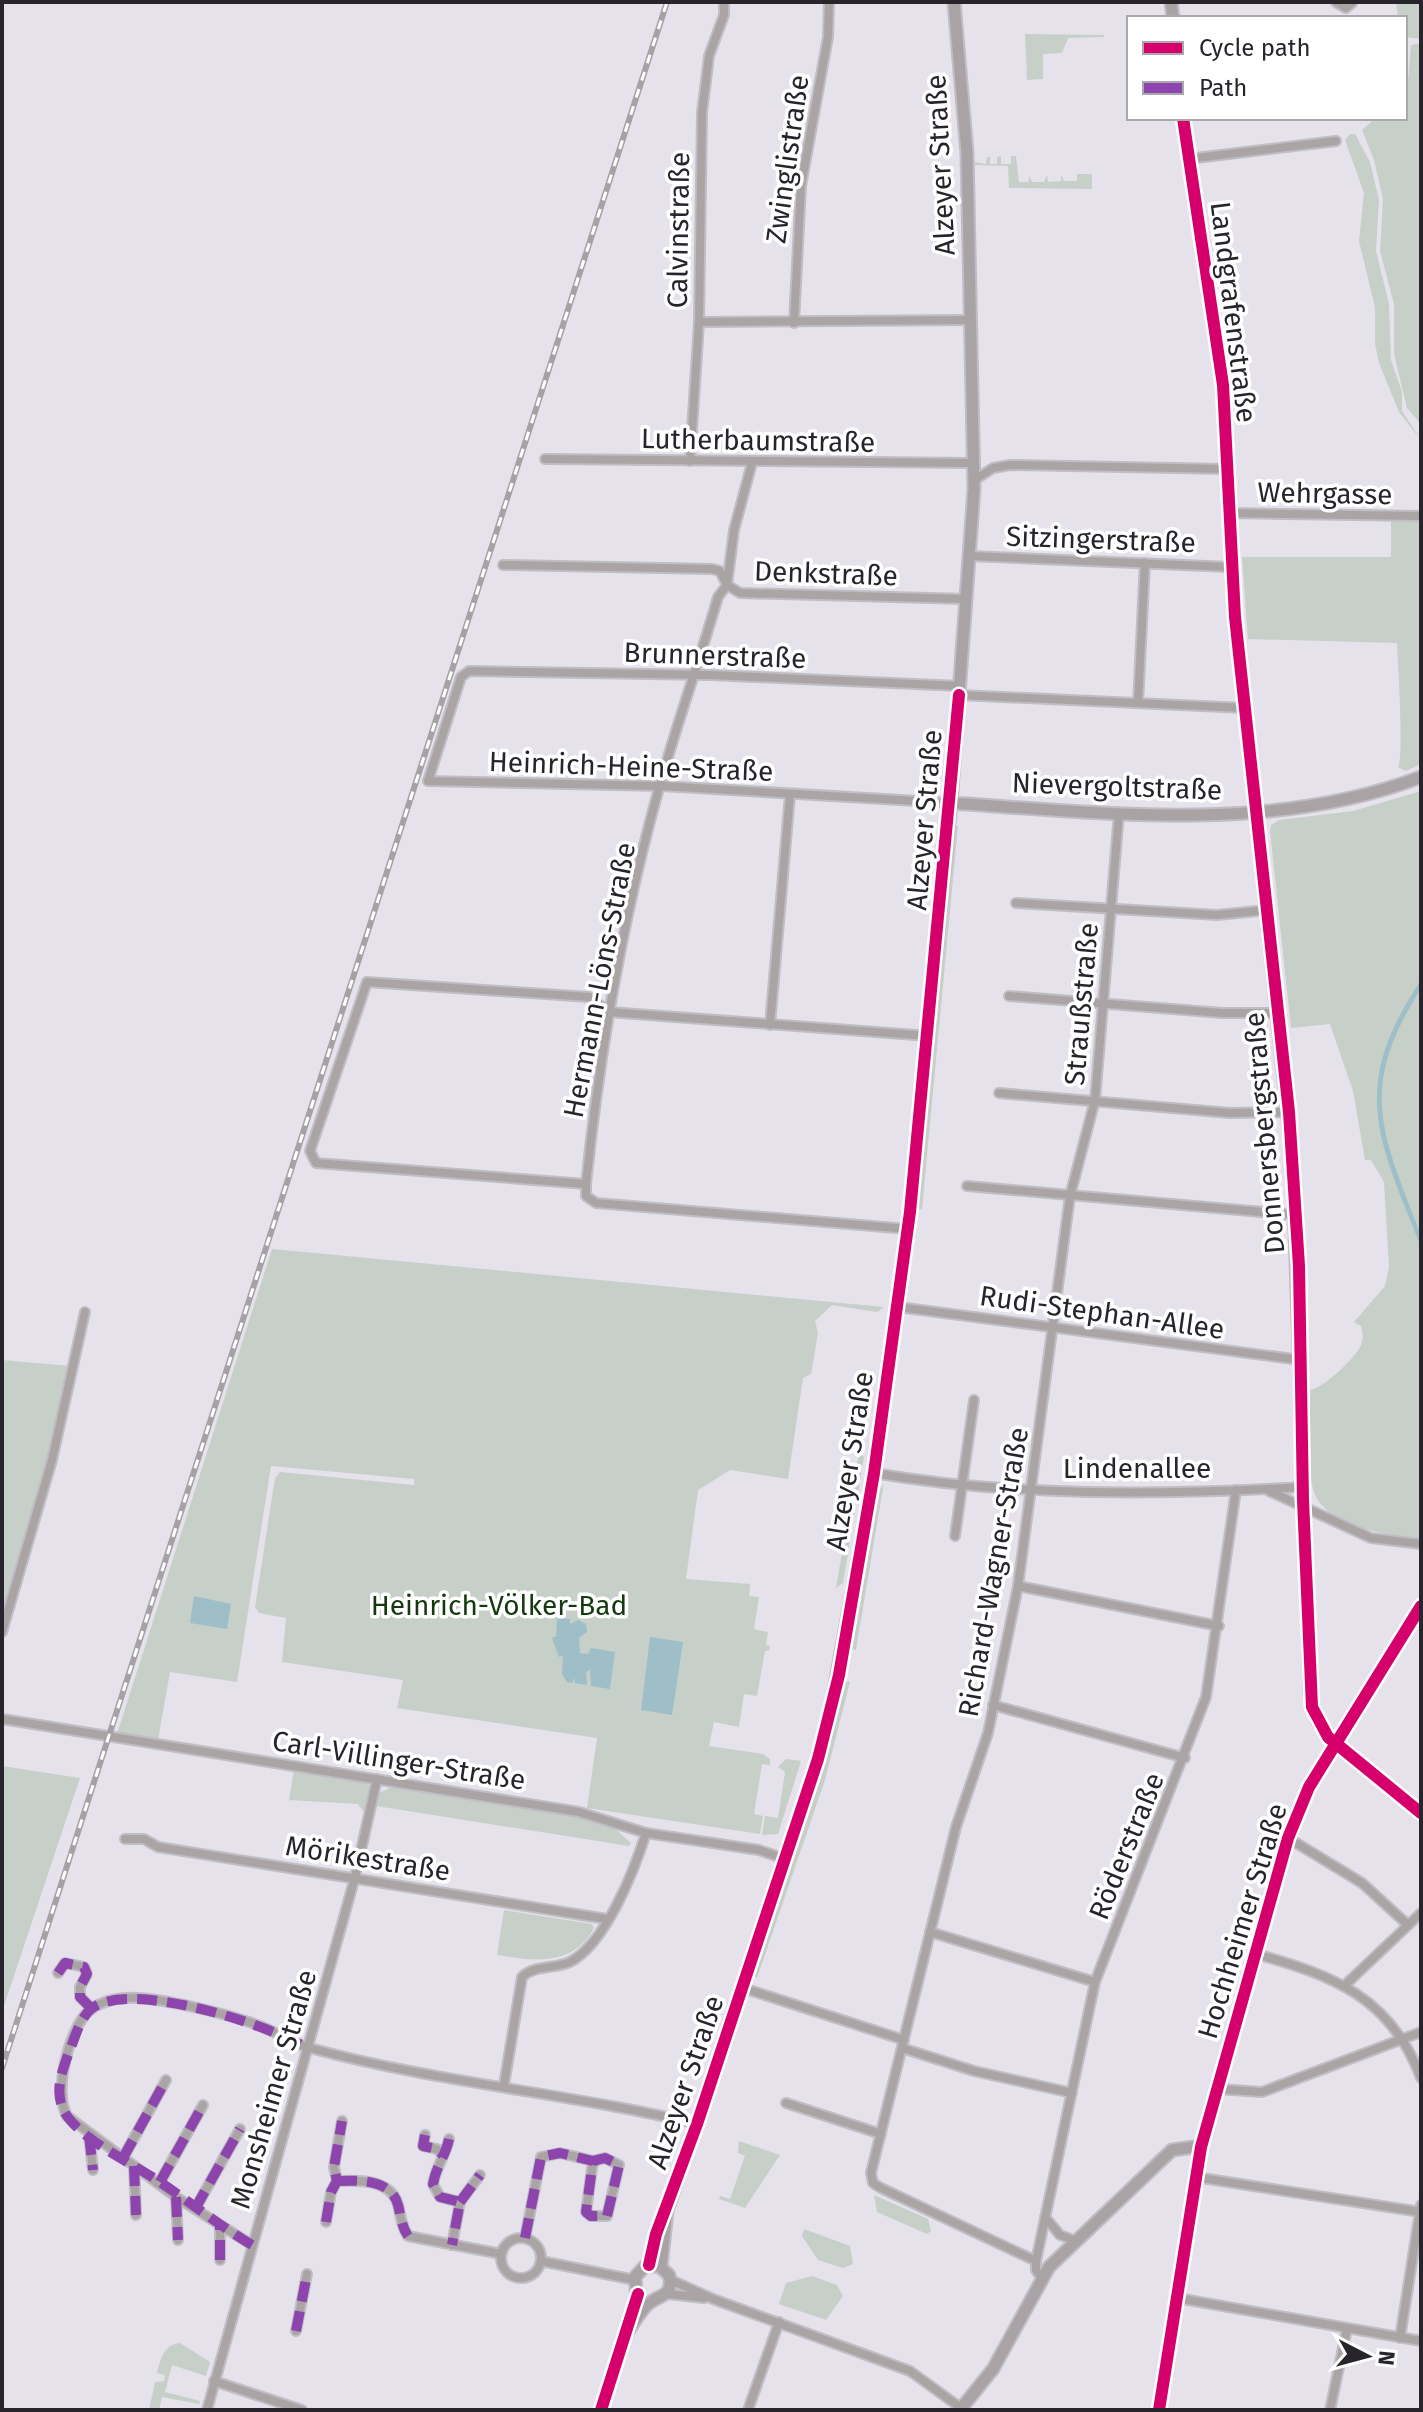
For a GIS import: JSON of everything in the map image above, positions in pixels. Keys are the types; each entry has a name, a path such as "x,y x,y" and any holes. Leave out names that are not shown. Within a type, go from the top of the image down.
{"street":[{"name":"Calvinstraße","path":"690,461 699,322 702,113 709,56 724,15 724,2"},
{"name":"Zwinglistraße","path":"794,323 801,186 828,37 829,2"},
{"name":"Alzeyer Straße","path":"635,2280 641,2269 655,2266 656,2234 697,2124 826,1734 874,1473 898,1307 929,1036 951,803 973,481 967,153 954,2"},
{"path":"1336,2 1346,8 1352,3"},
{"name":"Landgrafenstraße","path":"1183,120 1218,343 1228,513"},
{"path":"1188,159 1336,141"},
{"path":"699,322 969,320"},
{"name":"Lutherbaumstraße","path":"545,459 972,463"},
{"name":"Hermann-Löns-Straße","path":"586,1184 609,1012 662,786 718,597 727,585 734,530 752,463"},
{"path":"973,481 993,468 1010,465 1227,469"},
{"name":"Wehrgasse","path":"1228,513 1421,516"},
{"name":"Donnersbergstraße","path":"1228,513 1230,567 1289,1112 1296,1215 1303,1508 1312,1707 1323,1729 1336,1742"},
{"name":"Sitzingerstraße","path":"969,556 1230,567"},
{"path":"1138,703 1145,563"},
{"name":"Denkstraße","path":"503,565 712,569 720,571 727,585 740,593 966,599"},
{"name":"Brunnerstraße","path":"469,671 695,676 1245,708"},
{"name":"Heinrich-Heine-Straße","path":"469,671 461,677 428,781 662,786 951,803"},
{"name":"Nievergoltstraße","path":"951,803 1202,817 1349,798 1421,777"},
{"path":"770,1025 790,795"},
{"name":"Straußstraße","path":"1070,1196 1095,1100 1119,813"},
{"path":"1016,903 1217,915 1268,910"},
{"path":"908,1229 596,1203 586,1196 586,1184 316,1163 311,1147 367,982 589,997 609,1012 929,1036"},
{"path":"1009,996 1222,1013 1278,1013"},
{"path":"999,1093 1230,1113 1289,1112"},
{"path":"967,1186 1296,1215"},
{"name":"Richard-Wagner-Straße","path":"1036,2261 881,2188 871,2176 956,1827 988,1733 1018,1586 1070,1196"},
{"name":"Rudi-Stephan-Allee","path":"898,1307 1301,1360"},
{"path":"2,1632 52,1460 85,1312"},
{"path":"955,1536 974,1400"},
{"name":"Lindenallee","path":"874,1473 1032,1489 1236,1490 1303,1487"},
{"name":"Lindenallee","path":"1262,1489 1303,1508 1317,1511 1371,1538 1421,1544"},
{"name":"Röderstraße","path":"1041,2277 1036,2270 1036,2261 1044,2216 1095,1982 1185,1758 1206,1697 1219,1626 1236,1490"},
{"path":"1018,1586 1219,1626"},
{"name":"Hochheimer Straße","path":"1159,2410 1201,2146 1288,1838 1309,1787 1421,1606"},
{"path":"993,1705 1185,1758"},
{"name":"Carl-Villinger-Straße","path":"2,1719 579,1812 646,1833 759,1850 785,1859"},
{"path":"1336,1742 1421,1813"},
{"name":"Monsheimer Straße","path":"207,2410 305,2047 355,1877 377,1779"},
{"path":"504,2085 522,1977 528,1971 555,1967 578,1957 595,1941 646,1833"},
{"path":"1288,1838 1362,1883 1408,1925"},
{"name":"Mörikestraße","path":"125,1839 144,1839 158,1847 607,1919"},
{"path":"1344,1986 1421,1913"},
{"path":"930,1932 1095,1982"},
{"path":"1256,1954 1317,1972 1382,2012 1421,2078"},
{"path":"58,1973 65,1963 86,1969 79,1993 91,2008"},
{"path":"743,1988 974,2071 1072,2093"},
{"path":"252,2245 176,2197 160,2182 89,2135 67,2116 59,2088 78,2030 91,2008 105,2001 127,1997 175,2004 256,2024 305,2047 624,2106 697,2124"},
{"path":"1217,2089 1262,2092 1421,2032"},
{"path":"123,2158 166,2080"},
{"path":"786,2103 881,2134"},
{"path":"160,2182 203,2105"},
{"path":"326,2222 331,2192 337,2181 334,2167 342,2121"},
{"path":"195,2209 240,2129"},
{"path":"89,2135 93,2170"},
{"path":"425,2135 423,2146 437,2149 443,2155"},
{"path":"449,2139 433,2184 440,2197 460,2202"},
{"path":"655,2266 671,2280 713,2299 910,2371 962,2409 993,2369 1041,2277 1172,2150 1201,2146"},
{"path":"525,2238 541,2157 560,2153 593,2161 605,2158 619,2165 610,2212 603,2218 586,2212 593,2161"},
{"path":"134,2166 136,2215"},
{"path":"452,2245 460,2202 480,2175"},
{"path":"1195,2177 1420,2212"},
{"path":"337,2181 357,2180 387,2188 395,2197 408,2236 501,2254"},
{"path":"176,2197 178,2240"},
{"path":"1400,2338 1421,2205"},
{"path":"1044,2216 1060,2235 1076,2241"},
{"path":"220,2226 220,2260"},
{"path":"525,2238 538,2248 541,2261 531,2275 519,2278 507,2272 501,2254 512,2240 525,2238"},
{"path":"541,2261 635,2280 638,2294 601,2410"},
{"path":"296,2331 307,2274"},
{"path":"668,2294 671,2280"},
{"path":"638,2294 651,2301"},
{"path":"624,2338 651,2301 668,2294 713,2299"},
{"path":"1177,2298 1421,2341"},
{"path":"748,2410 779,2322"},
{"path":"1330,2410 1347,2329"},
{"path":"214,2381 302,2410"}],"green space":[{"path":"1396,2 1421,2 1421,39 1407,37 1407,16 1398,16"},
{"path":"1025,34 1104,37 1068,38 1062,53 1043,54 1043,79 1027,80"},
{"path":"1421,43 1421,424 1407,408 1394,354 1394,304 1380,251 1383,199 1374,160 1362,130 1374,120 1407,120 1411,45"},
{"path":"1350,134 1355,134 1370,162 1379,200 1376,251 1389,304 1391,360 1402,392 1402,411 1421,440 1399,412 1379,363 1375,344 1375,307 1359,241 1364,193 1345,140"},
{"path":"1001,156 1001,164 1011,164 1011,156 1016,156 1019,182 1029,182 1029,175 1032,182 1044,182 1047,175 1048,182 1061,181 1061,175 1064,181 1077,181 1077,174 1092,174 1092,189 1009,188 1008,166 975,165 975,162 986,164 987,157 990,157 990,164 997,164 997,157"},
{"path":"1391,520 1421,521 1421,764 1406,771 1398,767 1401,728 1397,643 1248,639 1242,557 1391,557"},
{"path":"1421,791 1421,1538 1375,1532 1343,1521 1319,1502 1313,1489 1309,1454 1310,1390 1331,1378 1358,1350 1363,1333 1361,1326 1354,1322 1385,1286 1389,1267 1384,1182 1371,1160 1365,1160 1353,1091 1330,1024 1291,1028 1270,831 1271,825 1279,820 1353,811"},
{"path":"955,826 958,826 922,1209 917,1209"},
{"name":"Heinrich-Völker-Bad","path":"272,1249 884,1307 877,1312 832,1305 815,1321 818,1333 811,1374 803,1378 788,1479 730,1470 698,1490 686,1579 750,1584 749,1596 759,1597 754,1629 768,1632 766,1645 770,1646 769,1651 765,1651 757,1696 744,1694 739,1727 714,1722 709,1746 763,1754 770,1759 770,1765 762,1764 754,1814 763,1816 760,1834 587,1808 597,1738 397,1708 403,1680 282,1662 286,1618 259,1613 255,1607 275,1478 280,1472 414,1485 414,1479 271,1466 237,1682 170,1672 158,1740 117,1734"},
{"path":"2,1360 70,1366 56,1433 2,1623"},
{"path":"859,1453 864,1457 843,1583 836,1588"},
{"path":"884,1482 856,1650 852,1649 880,1490"},
{"path":"845,1681 850,1682 825,1780 757,1978 753,1976 821,1778"},
{"path":"786,1759 801,1761 778,1834 762,1835 765,1816 778,1818 785,1772 778,1767"},
{"path":"2,1766 80,1778 2,2012"},
{"path":"294,1770 367,1783 370,1787 364,1812 358,1804 289,1800"},
{"path":"394,1786 587,1817 611,1825 631,1843 629,1846 376,1806 379,1793"},
{"path":"504,1910 592,1924 594,1928 575,1950 564,1955 525,1959 497,1955"},
{"path":"739,2141 780,2155 745,2208 719,2199 720,2196 730,2199 745,2156 738,2153"},
{"path":"874,2195 928,2219 931,2231 927,2234 877,2212"},
{"path":"804,2229 850,2246 853,2264 843,2268 818,2260 802,2236"},
{"path":"812,2276 837,2285 843,2296 826,2320 779,2304 786,2283"},
{"path":"180,2343 210,2362 206,2376 172,2365 165,2392 200,2401 199,2404 162,2397 159,2410 149,2410 155,2382 164,2381 165,2375 157,2373 162,2358 166,2350"}],"water":[{"path":"1421,980 1421,989 1401,1024 1389,1055 1382,1111 1396,1168 1421,1235 1421,1247 1392,1174 1383,1142 1378,1112 1378,1082 1384,1051"},
{"path":"194,1596 231,1604 227,1629 190,1623"},
{"path":"557,1617 570,1619 570,1624 578,1620 586,1624 587,1632 579,1638 580,1653 588,1654 591,1648 615,1652 610,1689 591,1686 590,1670 586,1672 587,1685 575,1683 574,1678 572,1683 567,1682 562,1674 563,1656 559,1657 552,1638 556,1636"},
{"path":"650,1637 683,1642 672,1715 641,1710"}],"railway":[{"path":"2,2068 667,2"}],"marked path":[{"path":"58,1973 65,1963 84,1967 87,1974 80,1987 80,1997 91,2008"},
{"path":"252,2245 81,2131 61,2104 59,2089 62,2074 83,2018 91,2009 109,2001 135,1999 198,2008 261,2027 305,2047"},
{"path":"123,2158 166,2080"},
{"path":"160,2182 203,2105"},
{"path":"326,2222 331,2192 337,2181 334,2167 342,2121"},
{"path":"195,2209 240,2129"},
{"path":"89,2135 93,2170"},
{"path":"425,2135 423,2146 437,2149 443,2155"},
{"path":"449,2139 433,2184 440,2197 460,2202 452,2245"},
{"path":"525,2238 541,2157 560,2153 593,2161 586,2212 591,2216 607,2216 619,2165 605,2158 593,2161"},
{"path":"134,2166 136,2215"},
{"path":"460,2202 480,2175"},
{"path":"337,2181 373,2183 389,2190 398,2205 408,2236"},
{"path":"176,2197 178,2240"},
{"path":"220,2226 220,2260"},
{"path":"296,2331 307,2274"}],"cycle path":[{"path":"1183,120 1223,385 1235,617 1289,1112 1299,1266 1303,1500 1312,1707 1328,1737 1421,1813"},
{"path":"649,2265 656,2234 697,2124 818,1759 839,1675 874,1473 910,1212 959,695"},
{"path":"1159,2410 1201,2147 1288,1838 1309,1787 1421,1606"},
{"path":"601,2410 638,2294"}]}
